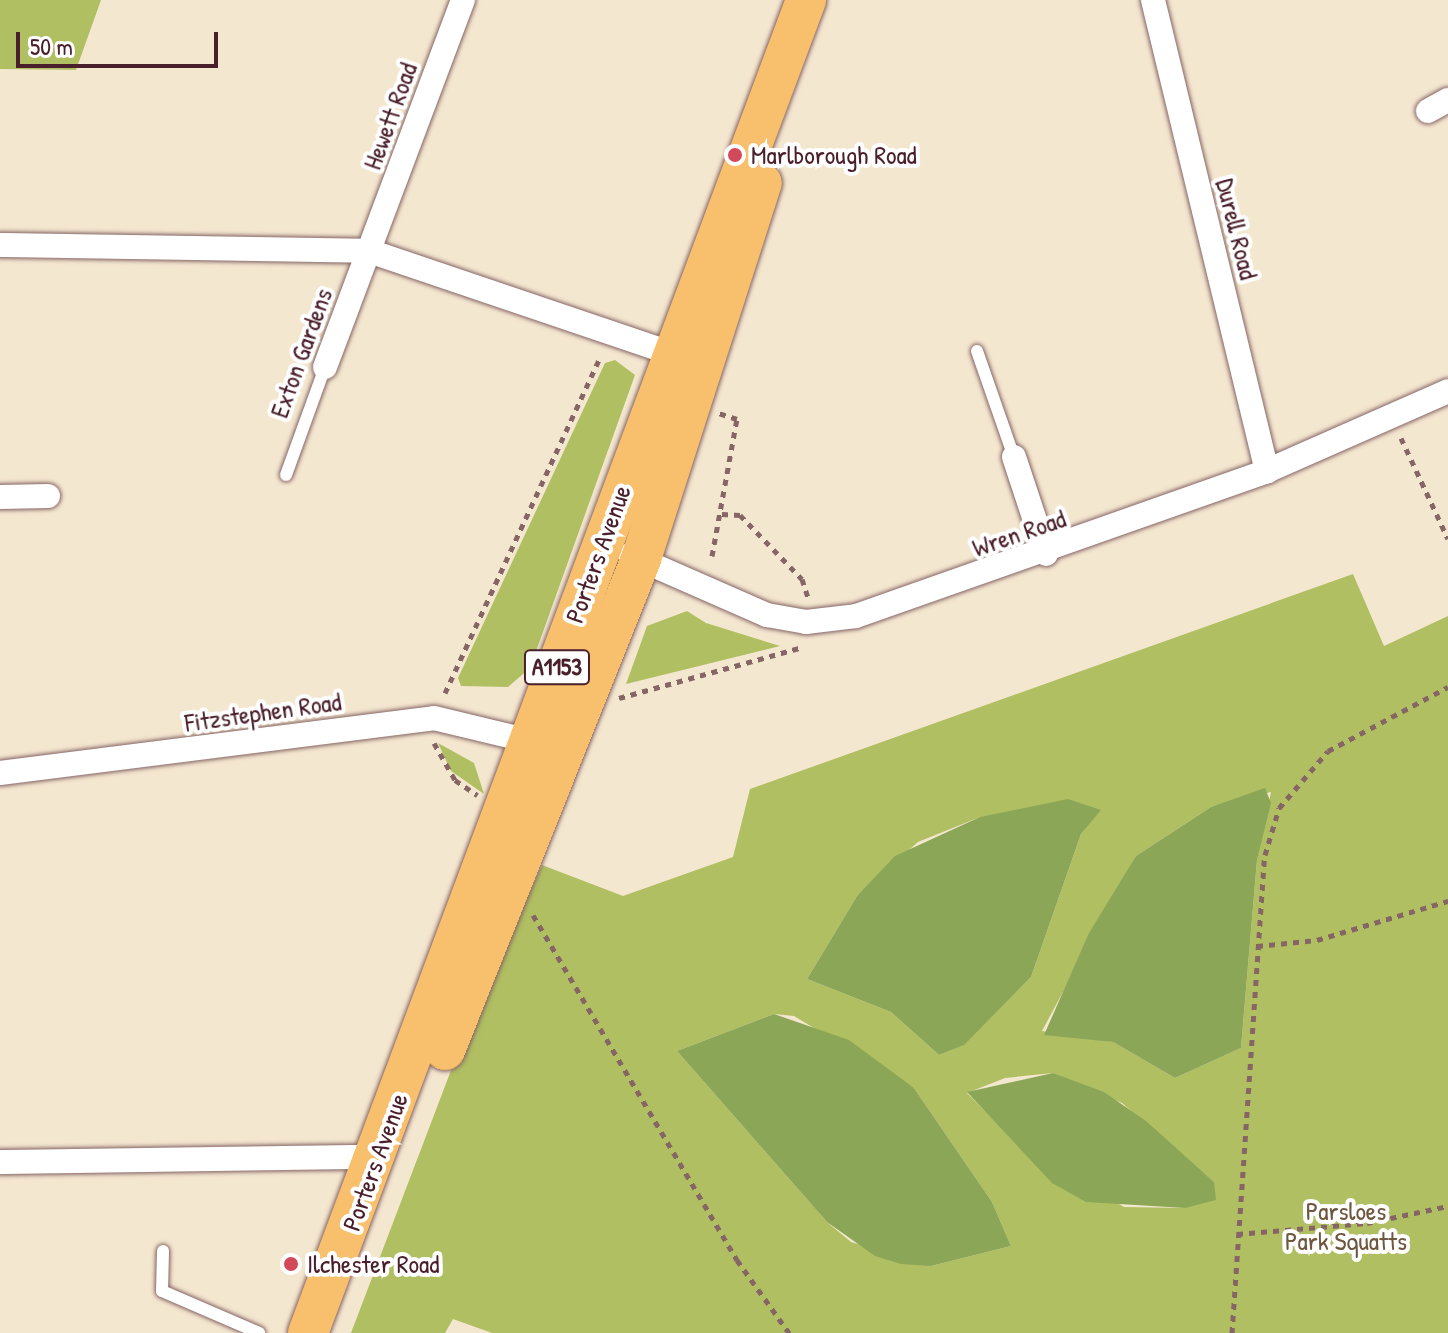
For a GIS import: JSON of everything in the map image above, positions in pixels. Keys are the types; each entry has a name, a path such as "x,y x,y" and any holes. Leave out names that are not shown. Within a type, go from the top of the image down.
{"main road":[{"name":"Porters Avenue","path":"335,1333 371,1224 505,907 600,544 806,0"},
{"name":"Porters Avenue","path":"308,1333 376,1157 549,746 641,559 767,169 830,0"}],"street":[{"name":"Hewett Road","path":"369,251 463,0"},
{"name":"Durell Road","path":"1153,0 1267,471"},
{"path":"0,245 369,251 671,353"},
{"name":"Exton Gardens","path":"325,367 369,251"},
{"name":"Wren Road","path":"600,544 767,615 806,622 856,616 1046,554 1267,471 1392,419 1448,391"},
{"path":"1014,457 1046,554"},
{"path":"0,497 48,496"},
{"name":"Fitzstephen Road","path":"0,773 434,718 549,746"},
{"path":"0,1162 376,1157"}],"lane":[{"path":"977,351 1014,457"},
{"name":"Exton Gardens","path":"286,475 325,367"},
{"path":"163,1251 162,1291 259,1333"}],"path":[{"path":"445,693 605,347"},
{"path":"712,556 737,419 714,411"},
{"path":"1392,419 1448,539"},
{"path":"614,699 801,647 810,605 802,579 740,515 722,514"},
{"path":"1232,1333 1265,855 1279,808 1328,751 1448,687"},
{"path":"433,738 455,780 486,799"},
{"path":"1257,946 1317,940 1448,901"},
{"path":"505,907 525,917 525,902 737,1260 789,1333"},
{"path":"1237,1234 1367,1223 1448,1206"}],"green space":[{"path":"0,0 101,0 76,70 0,69"},
{"path":"615,360 635,375 530,668 508,687 461,686 458,678 605,363"},
{"name":"Parsloes Park Squatts","path":"1353,574 1384,646 1448,616 1448,1333 492,1333 453,1319 445,1333 351,1333 466,1031 542,865 623,896 733,857 750,789","holes":["1271,792 1257,860 1241,1048 1175,1078 1113,1042 1042,1031 1136,856 1211,807","1100,810 1081,834 1031,977 963,1045 939,1055 891,1012 807,979 857,896 918,842 980,817","774,1014 794,1016 914,1088 992,1202 1011,1246 931,1266 851,1242 827,1222 677,1051","1053,1073 1122,1103 1214,1182 1185,1208 1124,1207 1019,1145 967,1093 1005,1078"]},
{"path":"687,611 706,623 780,646 626,684 647,626"},
{"path":"438,743 474,763 484,794 451,771"},
{"path":"1265,788 1271,803 1257,860 1241,1048 1175,1078 1113,1042 1044,1035 1089,933 1136,856 1211,807"},
{"path":"1068,799 1101,810 1081,834 1031,977 964,1045 939,1055 891,1012 807,979 857,896 895,856 980,817"},
{"path":"774,1014 849,1040 914,1088 992,1202 1011,1246 931,1266 901,1264 875,1256 827,1222 677,1051"},
{"path":"1053,1073 1104,1092 1146,1121 1214,1182 1216,1200 1185,1208 1086,1202 1052,1183 967,1092"}],"place":[{"name":"Marlborough Road","path":"735,155"},
{"name":"Ilchester Road","path":"291,1264"}]}
